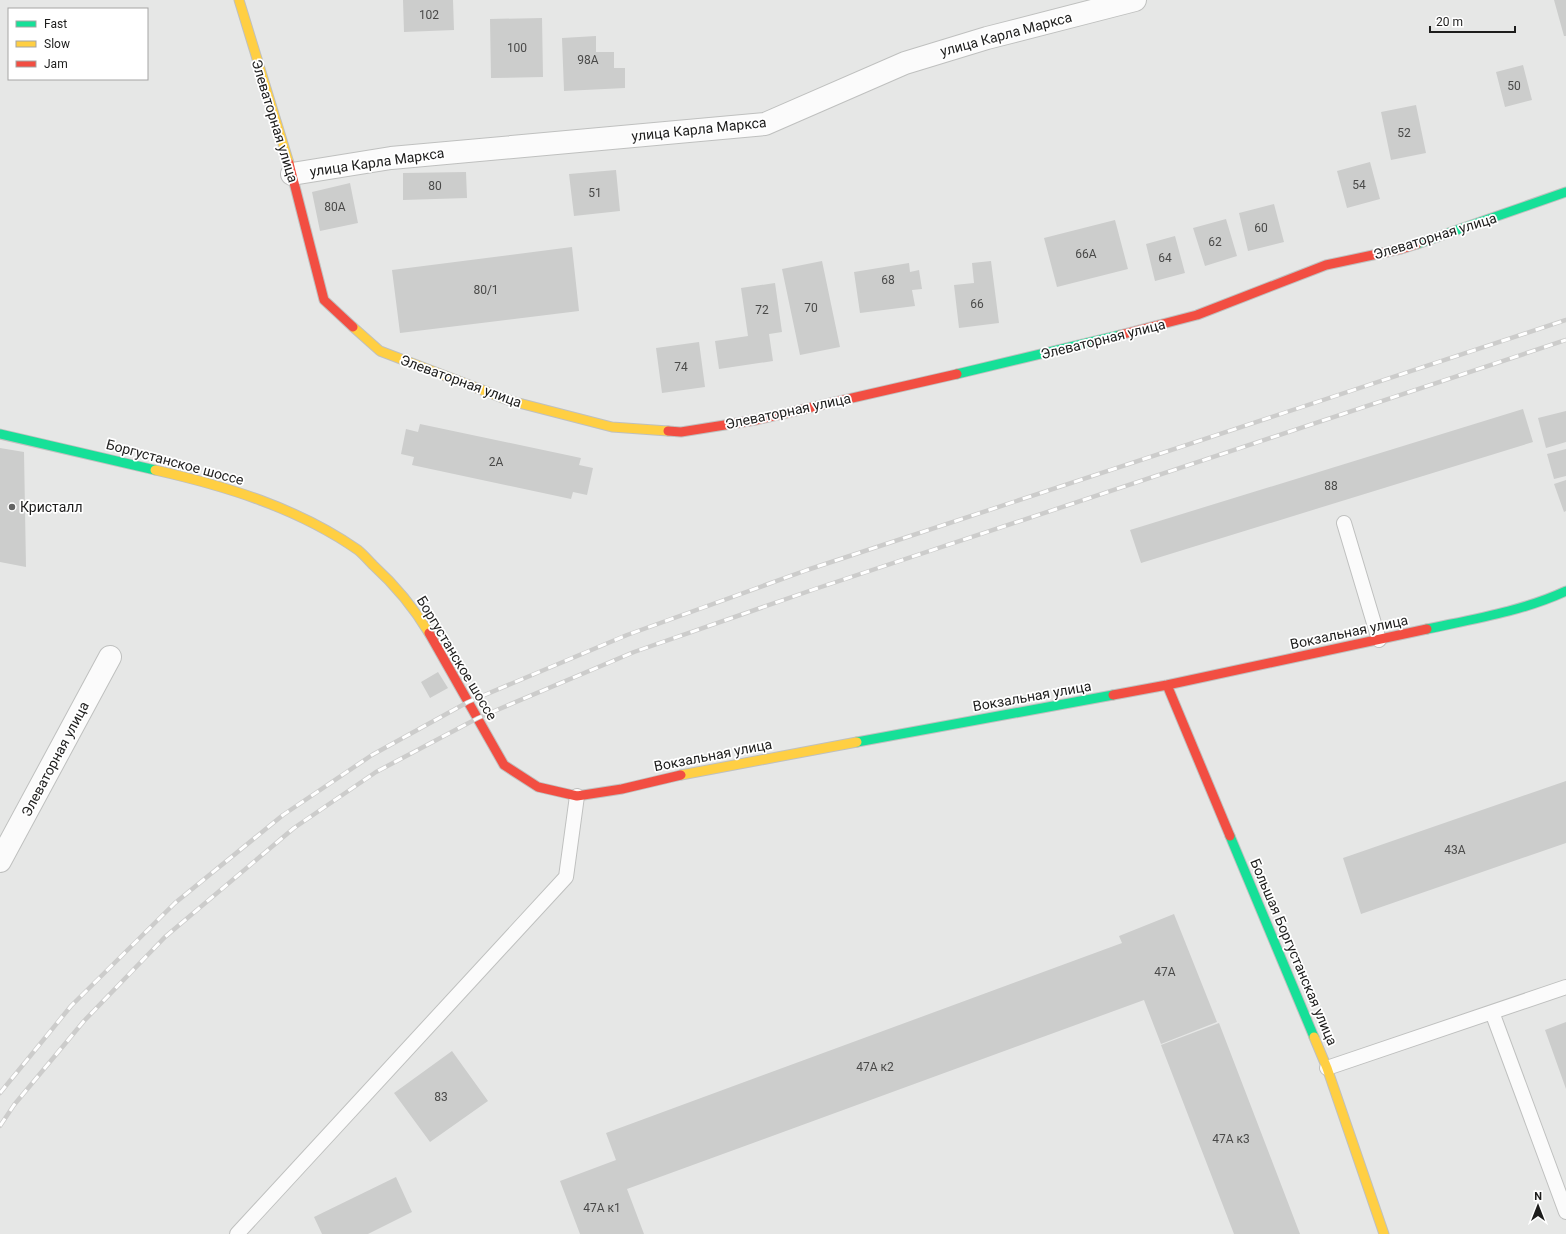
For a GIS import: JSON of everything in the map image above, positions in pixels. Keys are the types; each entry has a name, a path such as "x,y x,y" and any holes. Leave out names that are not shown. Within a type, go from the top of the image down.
{"street":[{"name":"Элеваторная улица","path":"239,0 292,174 324,300 380,351 511,401 612,427 681,432 756,420 1049,353 1197,315 1326,265 1401,249 1566,192"},
{"name":"улица Карла Маркса","path":"292,174 391,158 765,124 905,63 987,38 1135,0"},
{"name":"Боргустанское шоссе","path":"0,434 200,480 260,500 318,526 359,551 394,584 424,625 504,765"},
{"name":"Вокзальная улица","path":"504,765 538,787 577,796 622,789 680,774 1167,685 1488,616 1548,600 1566,591"},
{"name":"Элеваторная улица","path":"0,861 110,657"},
{"name":"Большая Боргустанская улица","path":"1167,685 1327,1068 1384,1234"}],"lane":[{"path":"1344,523 1379,640"},
{"path":"237,1234 566,877 577,796"},
{"path":"1327,1068 1566,987"},
{"path":"1492,1012 1566,1212"}],"building":[{"path":"403,0 453,0 454,30 404,32"},
{"path":"1554,0 1566,0 1566,36 1564,36"},
{"path":"542,18 543,77 491,78 490,19"},
{"path":"596,36 596,52 614,52 614,68 625,68 625,88 564,91 562,38"},
{"path":"1523,65 1532,100 1505,107 1496,72"},
{"path":"1416,105 1426,153 1391,160 1381,112"},
{"path":"1370,162 1380,199 1347,208 1337,171"},
{"path":"616,170 620,211 574,216 569,174"},
{"path":"466,172 467,198 403,200 403,173"},
{"path":"350,183 358,223 320,231 312,192"},
{"path":"1274,204 1284,242 1248,251 1239,213"},
{"path":"1226,219 1237,256 1205,266 1193,228"},
{"path":"1115,220 1128,269 1057,287 1044,238"},
{"path":"1175,236 1185,273 1155,281 1146,244"},
{"path":"572,247 579,311 400,333 392,270"},
{"path":"822,261 840,347 800,355 782,269"},
{"path":"991,261 999,323 959,328 954,285 974,283 972,263"},
{"path":"909,263 910,272 919,270 922,289 912,290 915,306 860,313 854,272"},
{"path":"775,283 782,332 769,334 773,361 719,369 715,341 748,336 741,288"},
{"path":"699,342 705,387 662,393 656,348"},
{"path":"1523,409 1533,442 1141,563 1130,530"},
{"path":"1566,411 1566,442 1546,448 1538,418"},
{"path":"420,424 581,458 579,465 593,468 587,495 573,492 571,499 412,465 414,457 401,454 406,429 418,432"},
{"name":"Кристалл","path":"0,448 24,452 26,567 0,562"},
{"path":"1566,449 1566,476 1554,479 1547,454"},
{"path":"1566,480 1566,511 1564,512 1554,484"},
{"path":"438,672 448,688 430,698 421,682"},
{"path":"1566,781 1566,843 1361,914 1343,858"},
{"path":"1174,914 1217,1022 1161,1044 1144,1000 627,1189 644,1234 580,1234 560,1181 616,1160 606,1133 1122,943 1119,936"},
{"path":"1566,1022 1566,1089 1545,1030"},
{"path":"1219,1023 1300,1234 1234,1234 1161,1045"},
{"path":"452,1051 488,1101 430,1142 394,1093"},
{"path":"396,1177 412,1212 368,1234 322,1234 314,1217"}],"railway":[{"path":"0,1093 71,1006 175,903 283,815 372,755 468,702 627,635 807,570 1566,320"},
{"path":"0,1126 14,1105 84,1021 165,937 294,828 376,772 478,718 634,652 815,589 1566,340"}],"traffic: fast":[{"path":"1417,244 1566,192"},
{"path":"957,374 1120,335"},
{"path":"0,434 155,470"},
{"path":"1427,629 1516,609 1566,591"},
{"path":"857,742 1113,695"},
{"path":"1230,836 1314,1037"}],"traffic: slow":[{"path":"239,0 289,163"},
{"path":"353,327 380,351 511,401 612,427 668,431"},
{"path":"155,470 208,483 261,500 286,510 335,535 358,550 389,581 404,597 429,633"},
{"path":"681,775 857,742"},
{"path":"1314,1037 1327,1068 1384,1234"}],"traffic: jam":[{"path":"289,163 324,300 353,327"},
{"path":"1120,335 1197,315 1326,265 1401,249 1417,244"},
{"path":"668,431 681,432 756,420 957,374"},
{"path":"1113,695 1167,685 1427,629"},
{"path":"429,633 504,765 538,787 577,796 622,789 681,775"},
{"path":"1167,685 1230,836"}],"place":[{"name":"Кристалл","path":"12,507"}]}
